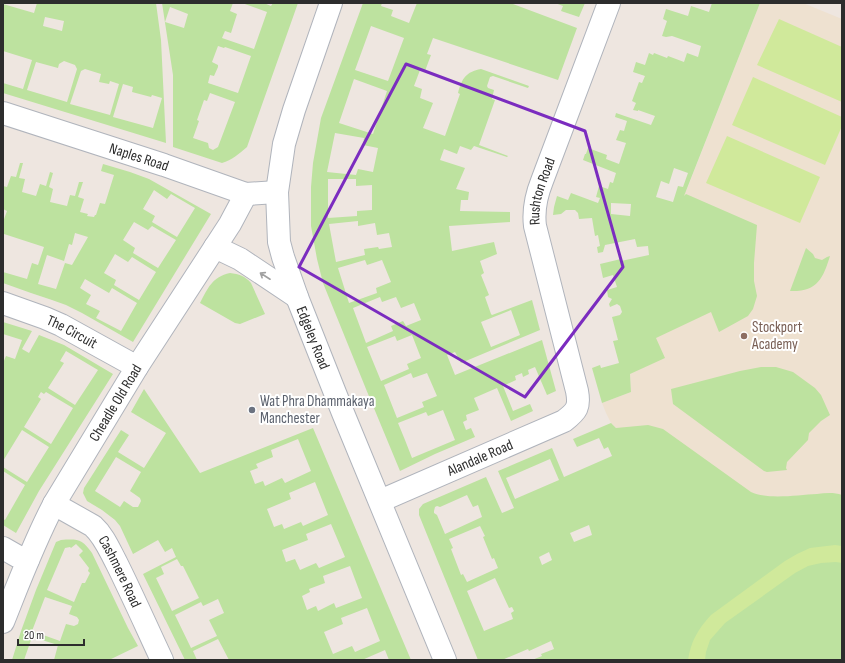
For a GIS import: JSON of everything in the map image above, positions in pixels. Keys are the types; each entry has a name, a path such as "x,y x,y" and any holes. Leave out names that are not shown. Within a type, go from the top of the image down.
{"street":[{"name":"Edgeley Road","path":"331,3 296,103 286,137 277,192 279,242 297,297 343,413 445,660"},
{"name":"Rushton Road","path":"577,409 579,401 578,391 539,244 535,226 534,210 542,181 609,3"},
{"name":"Naples Road","path":"3,113 164,165 246,194 277,192"},
{"name":"Cheadle Old Road","path":"3,622 28,560 54,504 137,367 230,224 246,194"},
{"path":"215,247 240,260 297,297"},
{"name":"The Circuit","path":"3,303 61,325 137,367"},
{"name":"Alandale Road","path":"380,501 564,421 577,409"},
{"name":"Cashmere Road","path":"54,504 93,526 99,531 124,578 162,660"},
{"path":"3,548 28,560"}],"highlighted area":[{"path":"406,64 585,131 623,267 525,397 299,267"}],"shaded area":[{"name":"Stockport Academy","path":"760,3 803,3 842,19 842,660 611,423 602,403 631,392 630,374 679,204 687,189"}],"green space":[{"path":"37,3 156,3 161,40 166,143 3,93 3,83 23,89 32,60 3,51 3,4 34,13","holes":["45,17 64,21 62,31 43,26","64,61 75,65 77,69 67,102 27,90 36,62 58,68 59,64","85,69 101,74 99,82 109,84 110,81 119,84 110,115 70,104 81,71","123,84 133,87 132,92 162,98 153,128 113,117"]},
{"path":"162,3 233,3 230,11 237,14 231,33 225,31 222,38 254,49 267,12 242,3 264,3 271,6 273,3 298,3 247,147 226,162 222,163 173,147 173,75","holes":["170,7 188,14 184,28 165,22","218,46 251,56 238,93 208,83 210,75 214,76 218,67 218,65 212,62","210,93 235,102 218,147 213,150 209,148 208,143 193,138 204,100 207,101"]},
{"path":"363,3 382,3 381,6 393,10 391,16 409,23 417,3 513,3 577,28 558,80 433,38 427,54 431,55 425,71 420,70 414,86 422,89 420,98 433,103 423,128 445,136 460,94 458,93 461,83 468,74 481,69 529,86 528,88 493,76 490,77 487,86 488,88 494,90 492,99 495,100 479,145 508,156 507,157 474,146 471,150 460,146 457,154 444,149 440,160 465,168 456,189 469,192 468,200 461,200 460,211 510,212 510,222 449,226 452,251 494,242 497,254 480,261 484,273 481,275 489,295 485,297 491,314 492,315 532,300 540,330 461,363 455,352 447,355 455,375 542,340 556,391 547,395 535,367 528,370 529,374 523,377 522,373 515,376 516,380 503,386 513,411 530,404 533,411 511,421 497,388 474,398 479,410 466,415 467,420 463,422 466,430 471,428 475,437 400,471 323,283 311,226 311,187 313,163 321,118","holes":["371,26 404,38 388,81 355,70","354,79 387,91 373,134 339,123","335,133 364,138 363,145 378,148 373,172 358,169 356,175 327,172","328,179 356,179 356,186 372,185 372,210 357,211 357,216 328,218","358,221 358,226 375,223 377,235 389,233 392,247 364,249 365,255 336,262 329,224","365,260 367,265 382,260 391,282 376,288 377,293 349,303 338,268","380,297 382,302 396,297 401,308 414,303 421,320 406,326 403,321 391,326 393,331 366,343 353,308","511,310 520,335 491,347 481,322","412,335 421,358 407,364 409,369 381,381 367,347 395,336 397,341","411,373 413,378 427,373 437,396 422,402 424,407 397,418 384,385","443,410 455,440 412,458 398,423 426,412 428,416"]},
{"path":"555,3 585,3 579,17 561,11 563,6"},
{"path":"712,3 760,3 684,196 686,194 757,225 754,281 757,296 753,309 748,316 719,332 711,312 656,338 665,358 630,374 631,392 602,403 592,368 600,365 601,368 619,363 613,341 618,340 612,317 620,315 622,312 620,306 617,304 610,307 609,304 612,299 608,297 607,290 617,287 613,275 603,278 600,264 649,255 648,246 637,247 635,239 605,245 603,252 598,253 597,247 600,246 598,235 595,236 592,218 579,219 578,213 575,210 566,210 561,214 553,215 557,196 568,200 571,193 598,203 600,198 596,197 599,186 608,189 610,182 613,183 616,173 583,160 588,148 607,155 606,159 619,164 626,143 616,140 620,130 624,131 627,121 615,117 616,113 651,125 655,116 638,110 633,110 636,103 632,101 639,82 642,83 645,76 633,72 636,62 645,65 649,53 653,55 654,53 667,58 668,56 684,62 687,53 698,57 701,46 672,36 662,36 667,21 663,19 666,9 688,16 691,6 709,12","holes":["674,168 688,173 683,187 678,186 673,202 656,197 661,181 669,184","611,203 631,204 630,216 611,214"]},
{"path":"779,19 842,47 842,102 757,65"},
{"path":"753,77 842,117 842,126 825,165 732,125"},
{"path":"727,136 820,177 800,223 706,183"},
{"path":"20,163 23,163 19,178 25,179 22,192 36,196 40,184 46,186 50,172 53,173 49,187 53,189 50,202 67,206 70,195 75,196 79,182 83,182 78,197 84,199 80,212 88,214 87,216 94,217 100,203 105,204 114,175 101,171 103,164 149,179 211,214 133,342 66,305 3,283 3,272 27,279 32,263 38,265 44,247 4,234 3,236 3,222 7,211 3,209 3,186 7,187 11,176 16,177","holes":["154,190 167,199 171,194 195,208 177,237 152,222 155,216 143,209","134,222 148,230 152,226 176,240 158,268 133,253 135,248 123,240","75,233 88,237 72,265 65,263 56,289 38,284 47,255 64,261 69,244 72,245","115,254 128,262 132,257 156,272 139,300 114,285 116,280 104,273","85,279 109,293 112,288 137,303 121,331 96,318 100,311 86,304 91,295 80,288"]},
{"path":"806,248 815,258 822,260 830,256 825,271 818,282 813,286 799,291 790,291"},
{"path":"230,273 242,276 251,283 265,314 240,324 235,323 200,303 208,288 215,280"},
{"path":"3,322 32,331 22,349 29,353 39,335 64,345 113,374 39,491 16,533 3,525 3,519 5,520 25,485 3,471 3,467 27,482 49,447 22,430 3,461 3,363 6,356 15,359 22,340 3,334","holes":["66,351 98,370 75,405 48,388 64,363 60,361","41,392 44,394 46,392 73,408 51,444 24,427 41,399 38,397"]},
{"path":"761,367 776,367 793,372 815,388 821,395 830,415 821,421 809,433 808,440 787,462 787,470 764,471 673,404 671,389"},
{"path":"144,389 200,473 313,428 411,660 389,660 385,650 362,660 229,660 218,639 193,651 197,660 185,660 143,574 176,557 172,548 165,552 158,540 133,554 120,526 102,510 87,501 83,493 84,488 121,430 129,435 118,452 144,468 166,433 131,412","holes":["298,439 311,471 285,483 282,478 265,486 263,481 255,484 250,471 258,468 256,464 273,457 271,450","116,457 141,472 130,491 140,498 141,501 138,507 133,507 124,501 120,507 95,491","315,482 328,515 303,526 301,522 284,529 282,524 274,527 267,509 291,499 289,493","331,524 345,557 319,568 316,563 300,570 295,559 286,562 282,550 308,540 306,534","177,559 181,566 183,566 199,598 172,611 156,578 164,574 161,567","350,566 362,598 336,608 334,603 318,611 316,606 307,610 302,596 310,592 309,589 325,583 323,576","218,599 224,613 209,620 217,636 191,648 175,615 201,602 203,606","367,608 380,641 355,652 352,646 333,654 324,632 343,624 341,618"]},
{"path":"611,423 616,428 648,425 663,429 751,492 766,496 792,496 830,493 842,495 842,660 532,660 542,656 541,654 554,649 551,641 529,651 528,649 502,660 478,660 419,515 419,509 423,504 486,477 502,513 514,508 498,471 552,448 564,477 612,456 608,447 604,449 599,438 577,447 573,439","holes":["550,459 559,480 515,499 506,478","467,495 473,507 478,505 482,517 445,534 437,515 434,513 435,507 440,507","589,525 592,535 574,542 570,533","480,526 485,536 483,537 492,559 494,558 498,568 467,582 463,574 461,575 451,549 453,548 449,539","549,552 552,560 542,565 539,557","495,578 509,608 512,607 514,611 511,613 513,619 484,631 467,591"]},
{"path":"61,540 76,540 82,542 92,553 138,646 109,660 54,660 58,645 32,637 24,660 12,660 36,590 56,542","holes":["76,544 83,551 79,555 89,568 88,571 90,573 85,583 82,583 74,602 47,590 65,548 71,548","45,597 72,606 69,614 77,617 79,620 78,624 74,626 66,624 60,641 32,631"]},
{"path":"835,545 842,546 842,563 821,563 808,566 795,573 725,623 710,640 705,660 688,660 691,647 696,636 702,625 711,615 785,561 797,554 810,548"}],"place":[{"name":"Stockport Academy","path":"744,336"},
{"name":"Wat Phra Dhammakaya Manchester","path":"252,410"}]}
